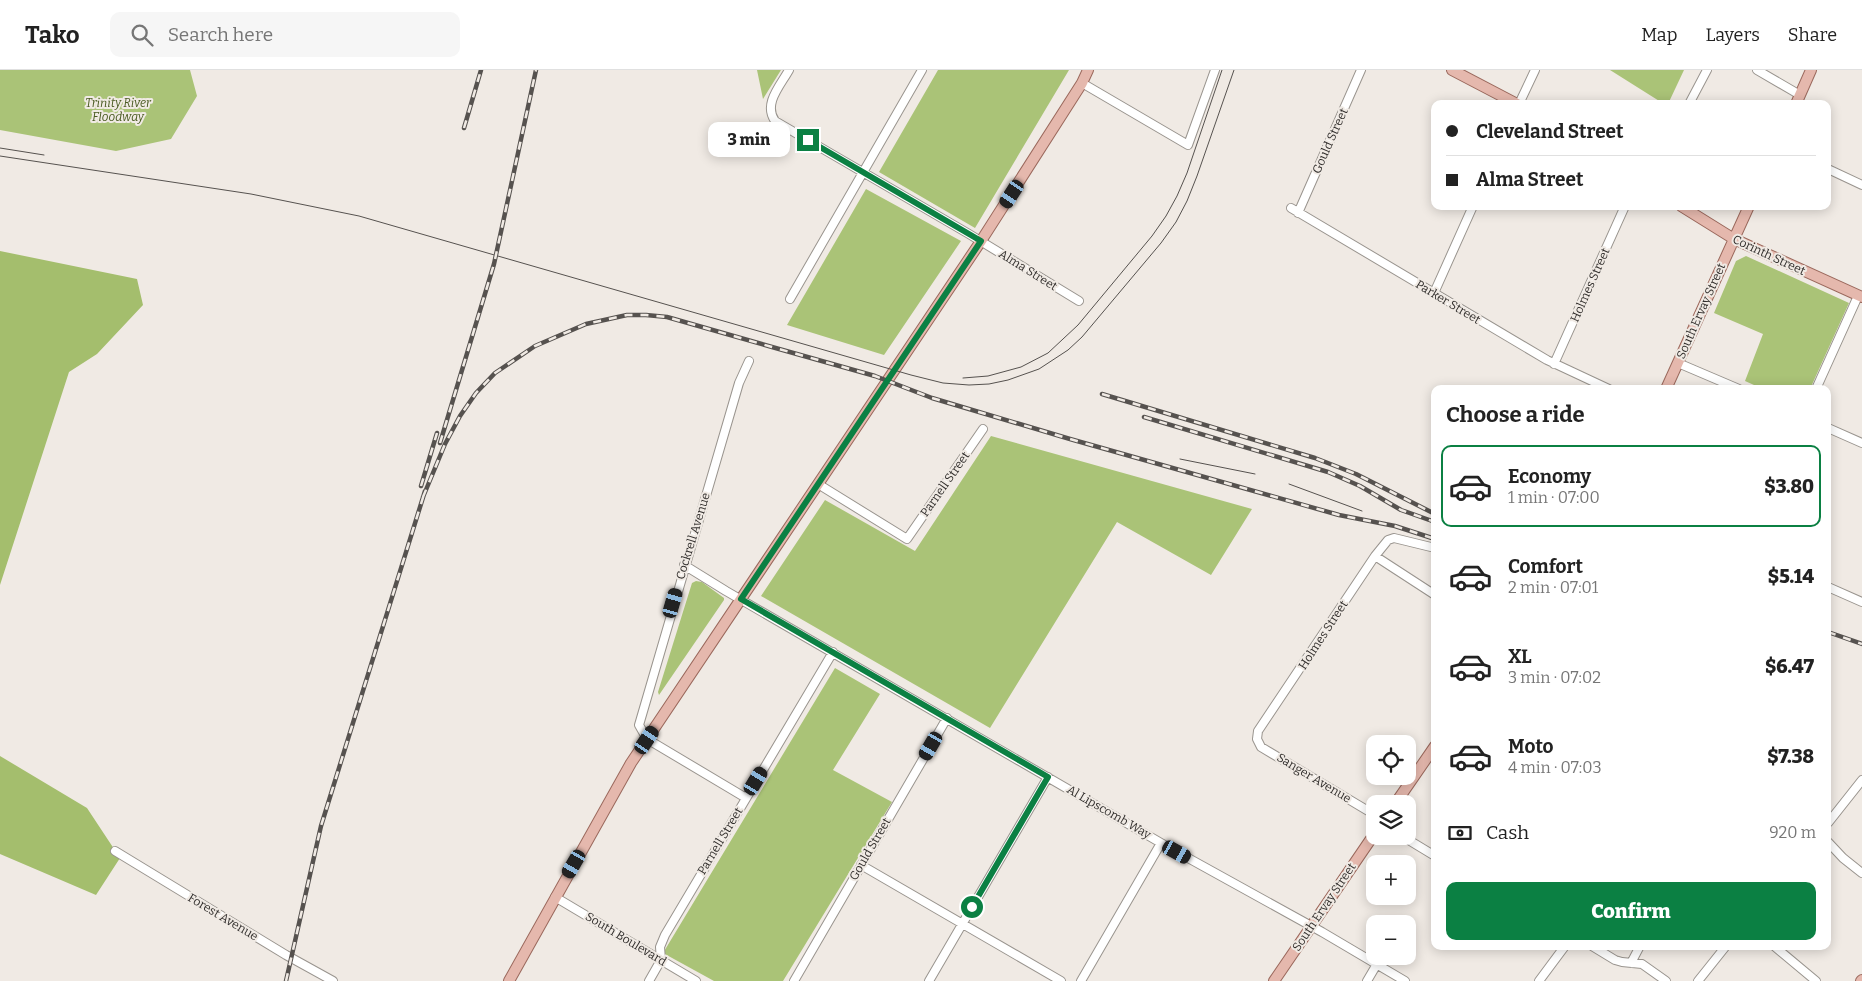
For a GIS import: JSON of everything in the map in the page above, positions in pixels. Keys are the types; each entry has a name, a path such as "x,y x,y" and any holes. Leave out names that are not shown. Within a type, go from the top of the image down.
{"main road":[{"path":"509,981 631,763 981,241 1082,83 1088,70"},
{"path":"1452,70 1510,100"},
{"path":"1798,99 1811,70"},
{"name":"Corinth Street","path":"1687,210 1734,239 1860,296"},
{"name":"South Ervay Street","path":"1668,385 1747,210"},
{"path":"1401,795 1431,752"},
{"name":"South Ervay Street","path":"1274,981 1367,845"}],"street":[{"name":"Alma Street","path":"789,70 770,107 771,115 775,122 981,241 1079,301"},
{"path":"790,299 862,171 922,70"},
{"path":"1082,83 1188,145 1215,70"},
{"name":"Gould Street","path":"1295,211 1361,70"},
{"path":"1520,100 1535,70"},
{"path":"1691,100 1707,70"},
{"path":"1757,70 1798,99"},
{"path":"1831,171 1862,185"},
{"path":"1434,293 1471,210"},
{"name":"Holmes Street","path":"1554,364 1623,210"},
{"name":"Parker Street","path":"1295,211 1554,364 1601,385"},
{"path":"1818,385 1860,296"},
{"name":"Cockrell Avenue","path":"647,740 639,725 640,717 739,383 749,361"},
{"path":"1678,362 1730,385"},
{"name":"Parnell Street","path":"818,484 907,539 983,429"},
{"path":"1831,429 1862,443"},
{"name":"Holmes Street","path":"1257,739 1258,731 1374,556 1388,540 1396,538 1431,547"},
{"path":"1374,556 1431,592"},
{"name":"Al Lipscomb Way","path":"684,565 1161,843 1366,958"},
{"path":"1831,588 1862,602"},
{"name":"Parnell Street","path":"649,981 661,960 660,947 665,935 833,652"},
{"name":"Gould Street","path":"794,981 947,718"},
{"name":"Sanger Avenue","path":"1257,739 1261,746 1366,809"},
{"path":"647,740 746,798"},
{"path":"929,981 1048,777"},
{"path":"1831,819 1862,780"},
{"path":"1081,981 1161,843"},
{"path":"1416,844 1431,854"},
{"path":"1831,845 1862,873"},
{"name":"Forest Avenue","path":"115,851 286,955 333,981"},
{"path":"861,865 1061,981"},
{"name":"South Boulevard","path":"555,897 696,981"},
{"path":"1538,981 1562,950"},
{"path":"1599,950 1615,960 1642,964 1666,981"},
{"path":"1631,963 1638,950"},
{"path":"1698,981 1723,950"},
{"path":"1779,950 1816,981"},
{"path":"1367,981 1376,965"},
{"name":"Al Lipscomb Way","path":"1379,965 1405,981"}],"green space":[{"name":"Trinity River Floodway","path":"0,70 190,70 197,96 171,139 116,151 0,130"},
{"path":"757,70 781,70 763,99"},
{"path":"938,70 1069,70 975,228 879,172"},
{"path":"1610,70 1684,70 1670,100 1658,100"},
{"path":"866,189 961,241 884,355 787,325"},
{"path":"0,251 137,279 143,305 97,354 69,372 0,585"},
{"path":"1746,256 1849,303 1812,385 1754,385 1745,381 1763,334 1714,313 1736,261"},
{"path":"991,436 1252,509 1211,575 1117,522 990,728 761,596 825,500 915,551"},
{"path":"696,581 702,582 724,598 724,600 659,695 658,692 692,583"},
{"path":"835,668 880,694 833,770 892,802 783,981 714,981 663,953"},
{"path":"0,756 87,808 120,858 96,895 0,854"}],"tram line":[{"path":"963,378 988,376 1021,367 1048,353 1078,325 1152,236 1166,216 1187,173 1222,70"},
{"path":"0,156 251,194 359,216 911,375 943,383 989,384 1008,380 1039,369 1068,350 1082,337 1161,243 1176,222 1187,201 1234,70"},
{"path":"0,148 44,155"},
{"path":"1180,459 1255,474"},
{"path":"1289,484 1362,511"}],"railway":[{"path":"464,128 481,70"},
{"path":"440,443 494,264 536,70"},
{"path":"423,497 445,444 460,416 476,393 495,373 535,346 586,324 627,315 646,315 667,317 875,376 932,398 1070,439 1339,515 1395,526 1431,538"},
{"path":"1102,394 1315,458 1356,474 1431,512"},
{"path":"1144,417 1328,472 1360,486 1401,510 1431,521"},
{"path":"421,486 437,433"},
{"path":"286,981 321,826 425,491"},
{"path":"1831,633 1862,644"}],"route":[{"path":"808,140 981,241 741,599 1048,777 972,907"}]}
